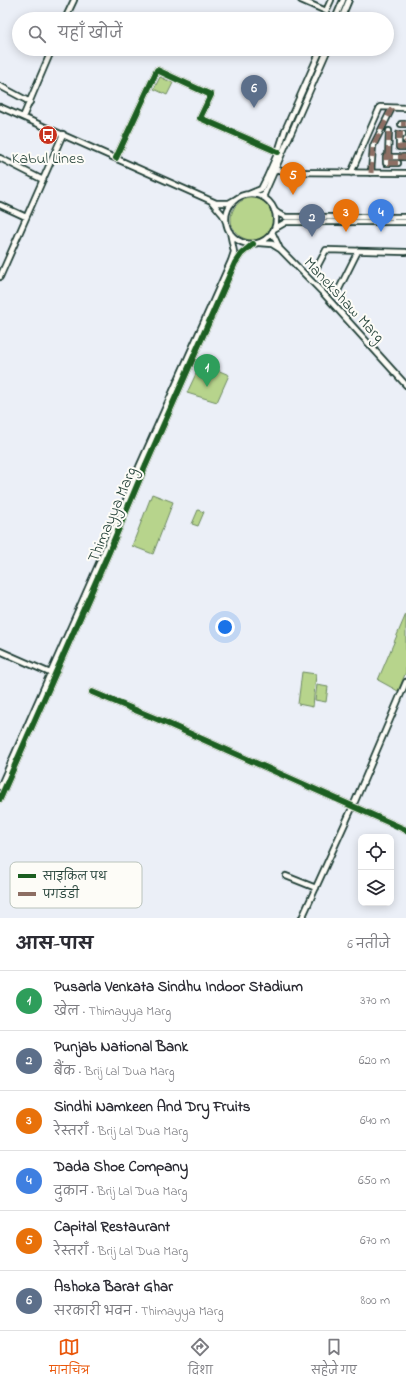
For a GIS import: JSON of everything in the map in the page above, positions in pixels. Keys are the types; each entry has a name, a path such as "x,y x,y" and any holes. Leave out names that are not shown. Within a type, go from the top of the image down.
{"street":[{"path":"68,12 74,0"},
{"path":"301,0 326,11 331,0"},
{"path":"340,12 343,0"},
{"path":"342,12 349,0"},
{"path":"23,117 49,56"},
{"path":"0,107 216,203 223,203 260,189 278,152 285,130 318,56"},
{"path":"263,197 325,56"},
{"path":"116,158 157,70 211,95 200,118 278,152"},
{"path":"0,86 30,102"},
{"path":"351,173 380,107 406,108"},
{"path":"371,173 373,146 392,108"},
{"path":"389,131 384,163 398,163"},
{"path":"1,274 63,134"},
{"path":"403,134 399,134 399,147 406,147"},
{"path":"386,157 402,157"},
{"path":"0,158 43,180"},
{"path":"276,169 284,172 406,173"},
{"path":"249,194 256,194 263,197 272,205 276,216 273,231"},
{"path":"229,230 226,219 231,205 236,199"},
{"path":"211,200 223,215 229,230 240,241 247,243 256,243 268,237 286,219 406,217"},
{"path":"0,205 26,217"},
{"path":"274,210 286,219 406,222"},
{"name":"Thimayya Marg","path":"0,787 231,261 234,252 229,230"},
{"name":"Manekshaw Marg","path":"273,231 275,241 280,249 323,293 406,385"},
{"name":"Thimayya Marg","path":"0,799 106,559 141,468 235,263 241,254 256,243"},
{"name":"Manekshaw Marg","path":"256,243 272,244 280,249"},
{"path":"316,269 326,250 406,252"},
{"path":"338,293 358,251"},
{"path":"0,652 50,673"},
{"path":"302,918 353,806 406,682"},
{"path":"92,692 164,722 406,830"},
{"path":"286,876 316,888"}],"green space":[{"path":"160,77 173,83 167,95 154,89"},
{"path":"248,198 256,198 264,201 270,207 273,219 270,231 264,237 256,240 248,240 240,237 234,231 231,223 231,215 234,207 240,201"},
{"path":"201,363 229,375 217,402 187,393"},
{"path":"152,494 173,502 153,554 132,546"},
{"path":"198,510 204,512 198,526 192,524"},
{"path":"406,614 406,672 398,691 378,680"},
{"path":"302,672 316,674 313,707 298,704"},
{"path":"317,685 328,687 326,702 315,700"}],"marked path":[{"path":"371,173 373,146 392,108"},
{"path":"401,124 406,124"},
{"path":"388,157 389,131"},
{"path":"403,134 399,134 399,147 406,147"},
{"path":"398,163 386,163 386,157 406,157"}],"cycle path":[{"path":"116,158 157,70 211,95 200,118 278,152"},
{"path":"0,799 235,263 241,254 253,244"},
{"path":"92,692 164,722 406,830"}],"place":[{"name":"Ashoka Barat Ghar","path":"254,108"},
{"name":"Kabul Lines","path":"48,135"},
{"name":"Capital Restaurant","path":"293,195"},
{"name":"Sindhi Namkeen And Dry Fruits","path":"346,232"},
{"name":"Dada Shoe Company","path":"381,232"},
{"name":"Punjab National Bank","path":"312,237"},
{"name":"Pusarla Venkata Sindhu Indoor Stadium","path":"207,387"}]}
